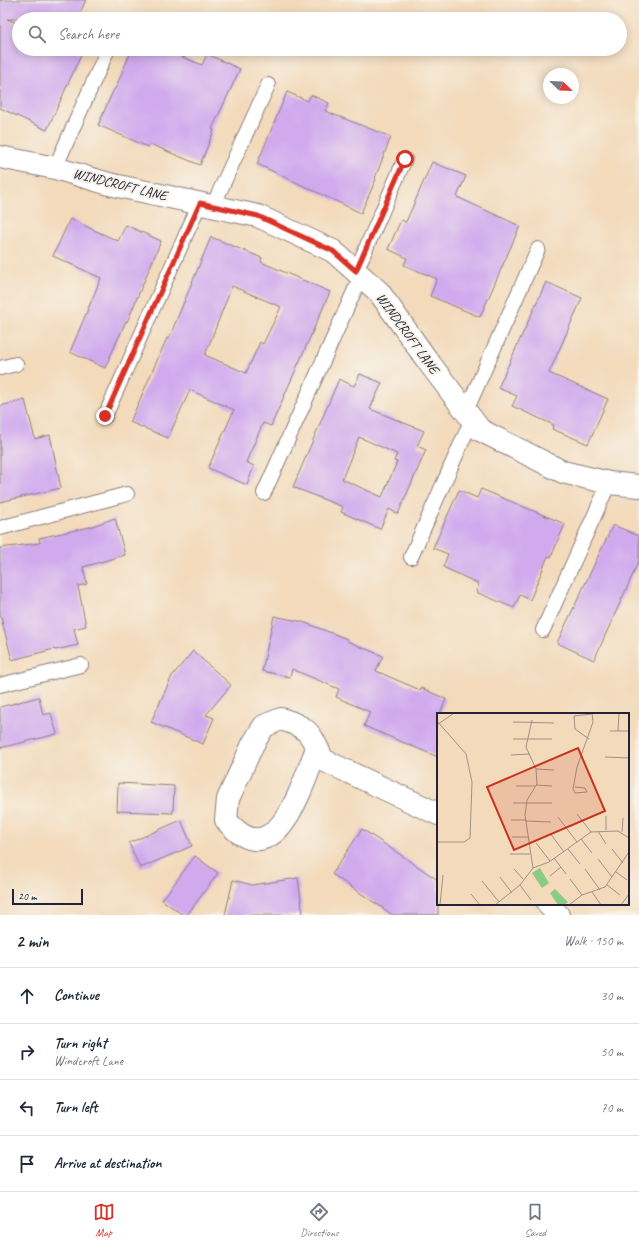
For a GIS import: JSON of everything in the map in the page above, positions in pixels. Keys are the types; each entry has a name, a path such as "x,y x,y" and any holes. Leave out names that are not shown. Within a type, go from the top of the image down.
{"street":[{"name":"WINDCROFT LANE","path":"0,157 55,168 109,184 258,216 333,251 380,292 427,360 480,430 563,472 609,483 639,486"},
{"path":"317,748 290,814 275,832 261,839 253,838 235,831 226,820 228,799 253,744 264,726 281,719 305,728 314,739 323,760 437,814"},
{"path":"549,905 558,915"}],"lane":[{"path":"55,168 105,56"},
{"path":"105,416 207,205 268,85"},
{"path":"264,493 405,159"},
{"path":"412,557 538,249"},
{"path":"0,368 16,364"},
{"path":"543,630 609,483"},
{"path":"0,528 127,494"},
{"path":"0,685 81,665"}],"building":[{"path":"0,0 86,0 80,12 12,12 12,19 7,19 12,21 12,56 81,56 47,130 0,108"},
{"path":"129,56 180,56 202,65 206,56 211,56 240,69 212,129 214,130 200,165 150,144 148,147 98,125"},
{"path":"287,92 308,101 311,95 329,103 325,111 391,137 375,178 376,179 361,213 257,164"},
{"path":"432,162 466,176 457,197 520,226 480,317 430,296 437,279 404,265 407,258 388,249 401,220 406,222"},
{"path":"70,219 118,241 126,225 161,241 127,322 126,321 105,368 70,352 101,278 53,256"},
{"path":"211,237 262,258 261,262 330,292 271,426 263,423 246,462 254,466 247,485 208,468 234,410 190,390 168,438 130,422 167,338 169,338","holes":["232,286 281,307 263,344 260,342 246,373 205,355"]},
{"path":"546,282 582,298 549,373 608,399 588,444 552,429 554,425 512,406 517,396 498,388"},
{"path":"360,374 382,383 370,409 424,431 417,446 426,450 398,514 389,509 380,529 341,512 343,507 293,487 339,379 354,386","holes":["359,437 397,454 394,461 397,462 382,497 342,479"]},
{"path":"25,400 35,439 50,435 61,488 0,502 0,406"},
{"path":"481,489 565,524 551,557 548,556 530,600 520,595 514,608 476,592 479,584 443,567 448,554 433,548 459,490 477,498"},
{"path":"115,518 125,555 83,567 87,584 78,586 86,626 74,629 78,645 54,649 12,660 0,614 0,548 40,543 39,538 90,527"},
{"path":"613,525 639,536 639,561 594,660 557,643"},
{"path":"274,616 303,622 347,639 347,641 383,656 376,671 420,690 421,688 446,699 440,713 437,713 437,757 364,726 370,712 336,697 339,689 292,669 290,677 262,671"},
{"path":"193,651 231,685 206,715 214,718 203,744 151,722 172,676"},
{"path":"39,697 43,715 51,713 57,734 0,748 0,707"},
{"path":"118,783 174,786 173,813 117,811"},
{"path":"181,820 192,846 140,868 129,843"},
{"path":"362,829 437,879 438,915 393,915 332,874"},
{"path":"195,856 218,873 187,915 183,915 162,900"},
{"path":"298,878 303,915 225,915 233,880 252,885"}],"route":[{"path":"105,416 200,203 258,216 333,251 356,271 405,159"}]}
